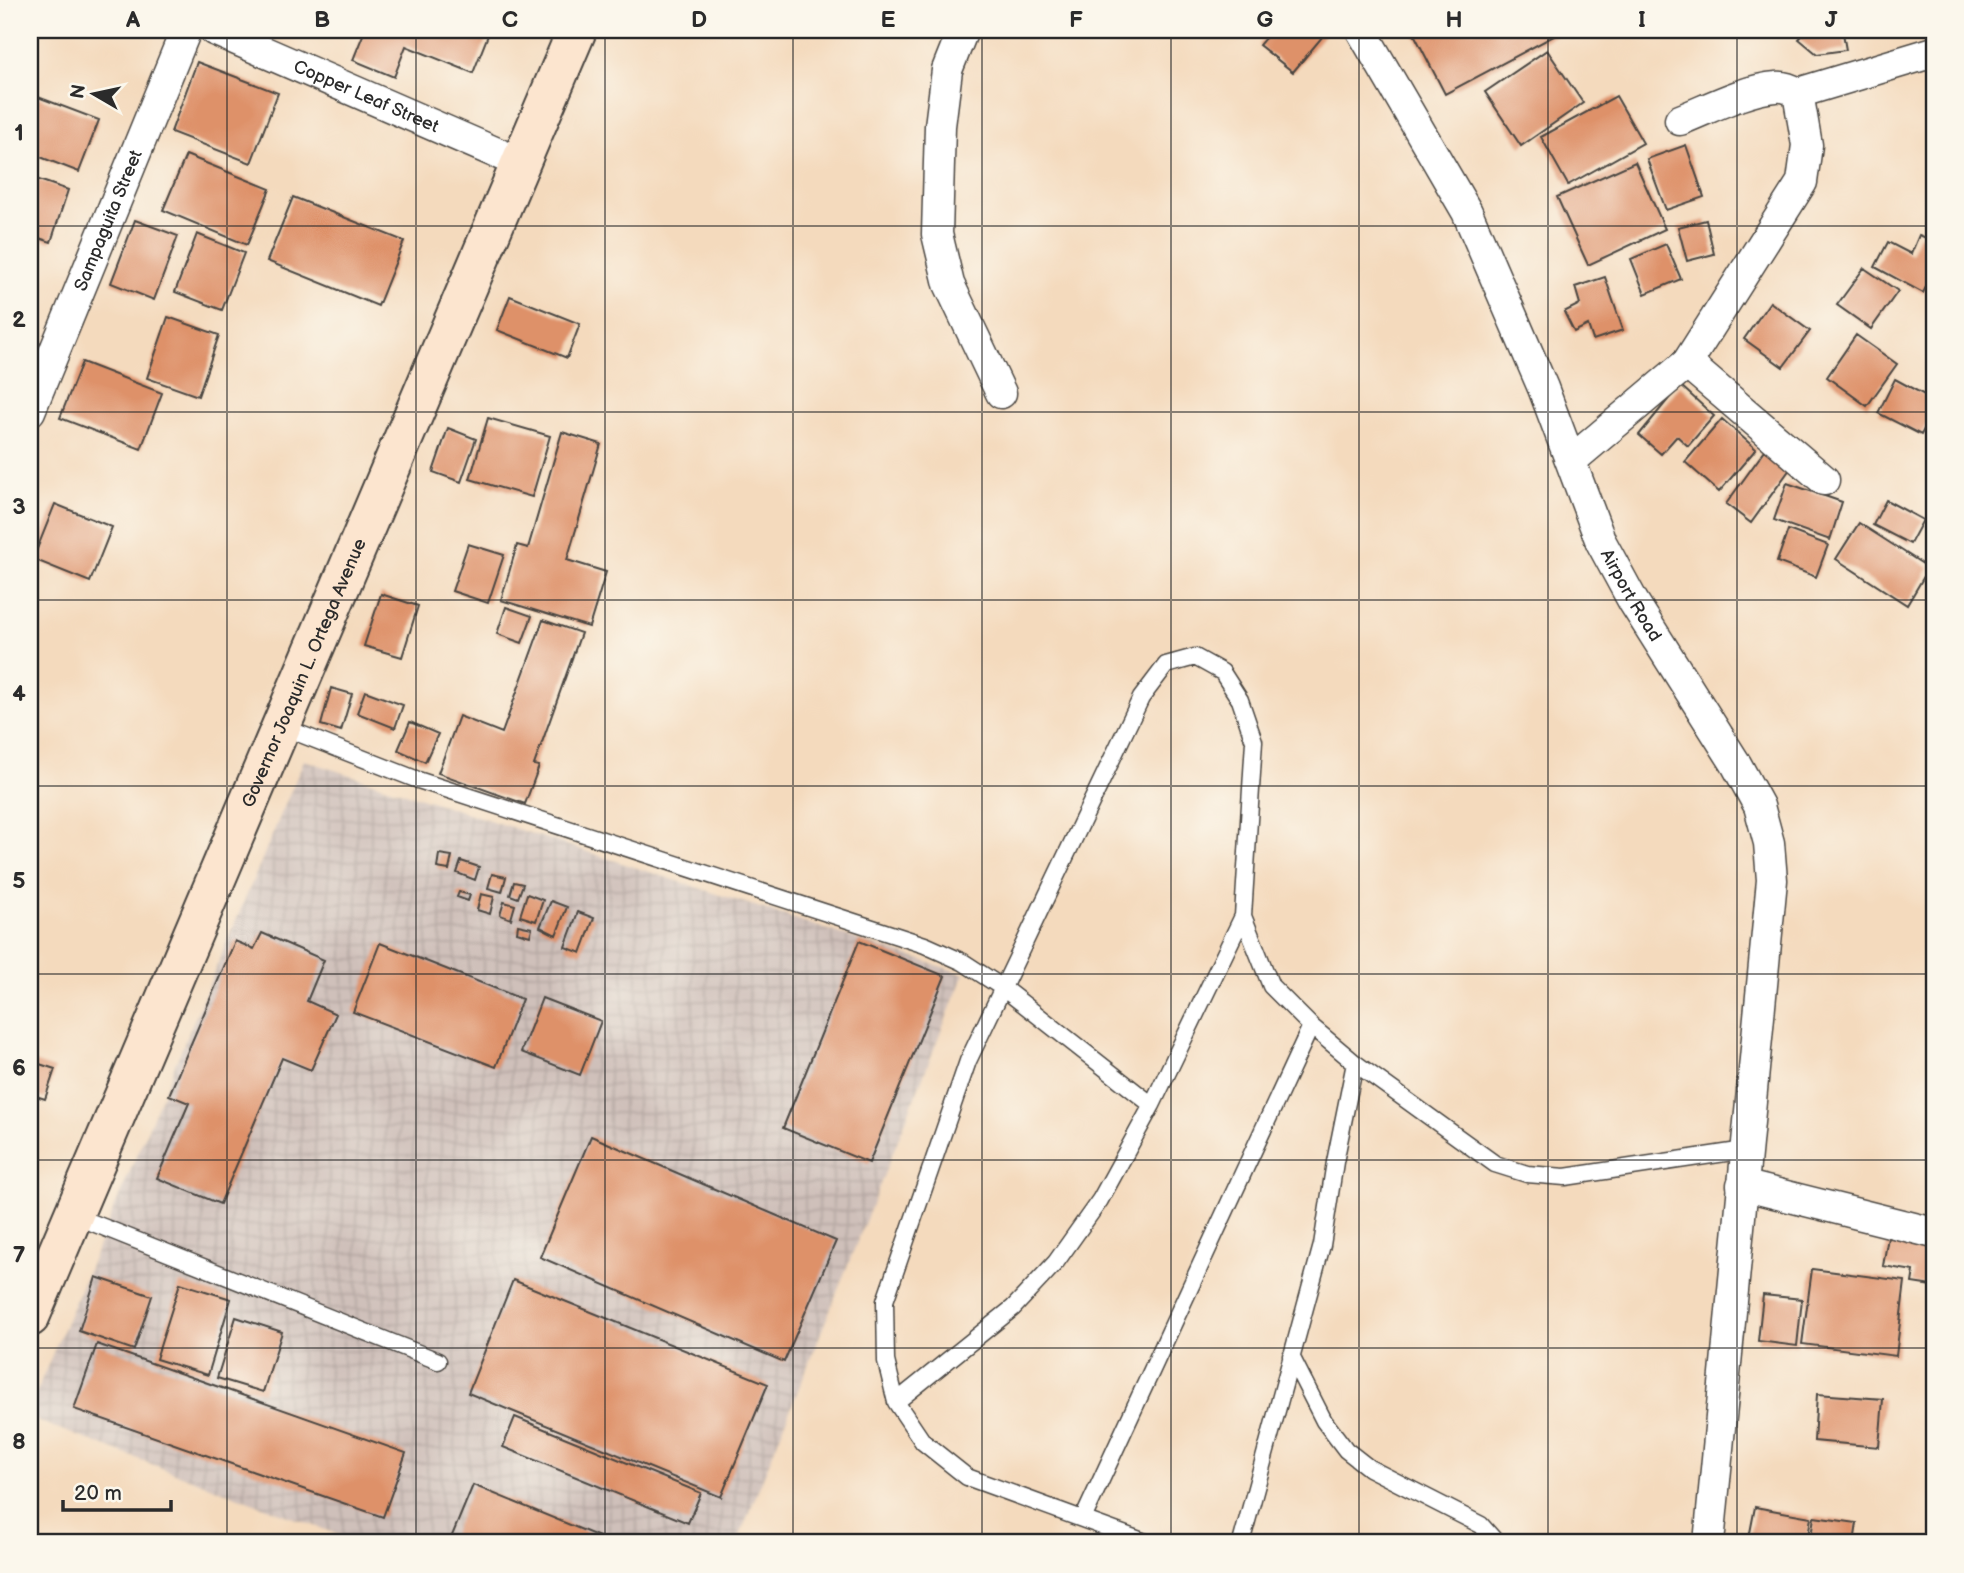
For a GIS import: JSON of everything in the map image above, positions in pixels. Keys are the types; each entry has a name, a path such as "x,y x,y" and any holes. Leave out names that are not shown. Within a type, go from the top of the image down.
{"street":[{"name":"Sampaguita Street","path":"30,411 186,30"},
{"name":"Copper Leaf Street","path":"214,30 520,163"},
{"name":"Governor Joaquin L. Ortega Avenue","path":"30,1317 577,30"},
{"path":"963,30 947,70 940,126 937,234 949,284 1001,393"},
{"name":"Airport Road","path":"1361,30 1466,212 1543,388 1601,542 1633,601 1736,764 1759,806 1769,843 1772,880 1709,1543"},
{"path":"1680,120 1755,91 1777,87 1798,93 1934,52"},
{"path":"1572,460 1687,363 1802,182 1807,145 1798,93"},
{"path":"1687,363 1824,480"},
{"path":"1742,1185 1934,1233"}],"lane":[{"path":"895,1402 1013,1307 1056,1262 1100,1200 1152,1105 1243,916 1254,741 1240,700 1222,672 1195,657 1166,665 1141,698 968,1060 885,1301 886,1361 895,1402 923,1441 967,1477 1148,1543"},
{"path":"280,726 418,780 925,945 963,962 1003,988 1152,1105"},
{"path":"1243,916 1271,986 1311,1026 1355,1063 1495,1164 1527,1174 1565,1177 1745,1150"},
{"path":"1083,1519 1311,1026"},
{"path":"1241,1543 1322,1245 1355,1063"},
{"path":"73,1215 438,1361"},
{"path":"1291,1356 1324,1421 1346,1450 1369,1468 1481,1525 1497,1543"}],"shaded area":[{"path":"304,760 964,974 737,1543 360,1543 30,1418 30,1407"}],"building":[{"path":"365,30 490,30 473,73 406,46 394,77 353,60"},
{"path":"1272,30 1328,30 1293,72 1259,45"},
{"path":"1412,30 1565,30 1445,94"},
{"path":"1807,30 1835,30 1834,34 1843,33 1846,50 1817,54 1799,39"},
{"path":"1547,50 1583,103 1521,146 1485,92"},
{"path":"197,62 278,93 251,163 171,132"},
{"path":"30,94 99,120 79,172 30,153"},
{"path":"1616,96 1643,143 1568,185 1541,137"},
{"path":"1686,145 1704,197 1666,210 1647,159"},
{"path":"186,155 270,189 247,245 163,210"},
{"path":"1635,162 1665,229 1588,265 1557,197"},
{"path":"30,177 68,190 51,242 30,235"},
{"path":"293,197 404,241 378,306 267,261"},
{"path":"135,220 178,236 154,300 111,283"},
{"path":"1706,220 1714,254 1687,261 1678,227"},
{"path":"197,234 244,253 222,310 175,292"},
{"path":"1919,235 1934,241 1934,271 1923,293 1875,267 1888,242 1911,254"},
{"path":"1666,244 1681,279 1645,294 1631,259"},
{"path":"30,248 37,251 30,270"},
{"path":"1864,268 1898,291 1871,329 1837,305"},
{"path":"1605,277 1623,330 1593,340 1588,325 1574,332 1564,312 1580,304 1575,287"},
{"path":"510,296 580,324 567,358 497,330"},
{"path":"1770,302 1810,331 1783,367 1744,339"},
{"path":"168,317 219,335 198,396 147,378"},
{"path":"1856,335 1897,364 1867,406 1827,377"},
{"path":"82,362 162,393 141,449 60,418"},
{"path":"1895,379 1934,400 1934,410 1921,435 1878,413"},
{"path":"1680,385 1714,416 1688,446 1677,436 1661,454 1639,435"},
{"path":"488,418 550,436 532,497 470,479"},
{"path":"1722,419 1756,449 1719,492 1685,462"},
{"path":"448,428 476,439 461,482 433,472"},
{"path":"562,432 601,444 567,560 606,572 589,627 501,600 517,545 528,548"},
{"path":"1765,450 1790,469 1751,523 1726,504"},
{"path":"1787,483 1842,502 1830,540 1774,520"},
{"path":"1886,500 1923,520 1910,544 1873,525"},
{"path":"55,504 112,527 90,582 33,559"},
{"path":"1859,523 1929,568 1907,605 1836,559"},
{"path":"1788,530 1828,545 1816,577 1777,562"},
{"path":"468,544 504,555 488,603 452,591"},
{"path":"381,594 418,606 402,657 364,646"},
{"path":"506,607 532,616 522,643 497,634"},
{"path":"543,620 581,633 534,765 539,766 525,804 438,773 459,716 502,733"},
{"path":"331,688 352,694 341,731 321,725"},
{"path":"365,691 403,705 395,728 357,713"},
{"path":"410,722 438,734 425,762 398,750"},
{"path":"439,854 452,856 449,870 437,868"},
{"path":"461,861 479,867 475,880 457,873"},
{"path":"492,874 506,877 502,892 488,888"},
{"path":"514,882 523,884 518,898 510,895"},
{"path":"459,892 470,895 468,901 457,897"},
{"path":"481,894 494,897 490,914 477,910"},
{"path":"527,894 543,900 536,921 520,916"},
{"path":"551,901 567,907 556,935 540,927"},
{"path":"504,902 515,905 511,919 500,915"},
{"path":"578,912 594,918 581,953 565,947"},
{"path":"518,925 532,928 530,936 517,932"},
{"path":"262,933 324,960 307,1001 336,1014 311,1070 282,1058 220,1204 157,1178 189,1103 169,1095 235,941 254,949"},
{"path":"859,941 945,976 869,1163 783,1128"},
{"path":"380,943 522,999 496,1067 353,1012"},
{"path":"542,998 601,1021 580,1075 521,1052"},
{"path":"30,1061 55,1069 45,1099 30,1094"},
{"path":"591,1136 836,1241 784,1362 540,1257"},
{"path":"1888,1237 1934,1246 1932,1286 1912,1283 1914,1271 1883,1266"},
{"path":"1812,1269 1905,1281 1896,1356 1802,1344"},
{"path":"96,1277 152,1296 134,1350 79,1331"},
{"path":"513,1280 768,1384 721,1497 468,1393"},
{"path":"180,1283 231,1299 208,1375 156,1359"},
{"path":"1763,1295 1802,1299 1797,1346 1758,1341"},
{"path":"236,1317 282,1332 263,1392 217,1378"},
{"path":"97,1344 406,1453 383,1517 74,1409"},
{"path":"1817,1394 1883,1399 1879,1447 1814,1441"},
{"path":"515,1417 701,1493 688,1523 503,1447"},
{"path":"473,1485 614,1543 449,1543"},
{"path":"1755,1507 1811,1517 1807,1543 1748,1543"},
{"path":"1814,1517 1857,1523 1854,1543 1810,1543"}]}
